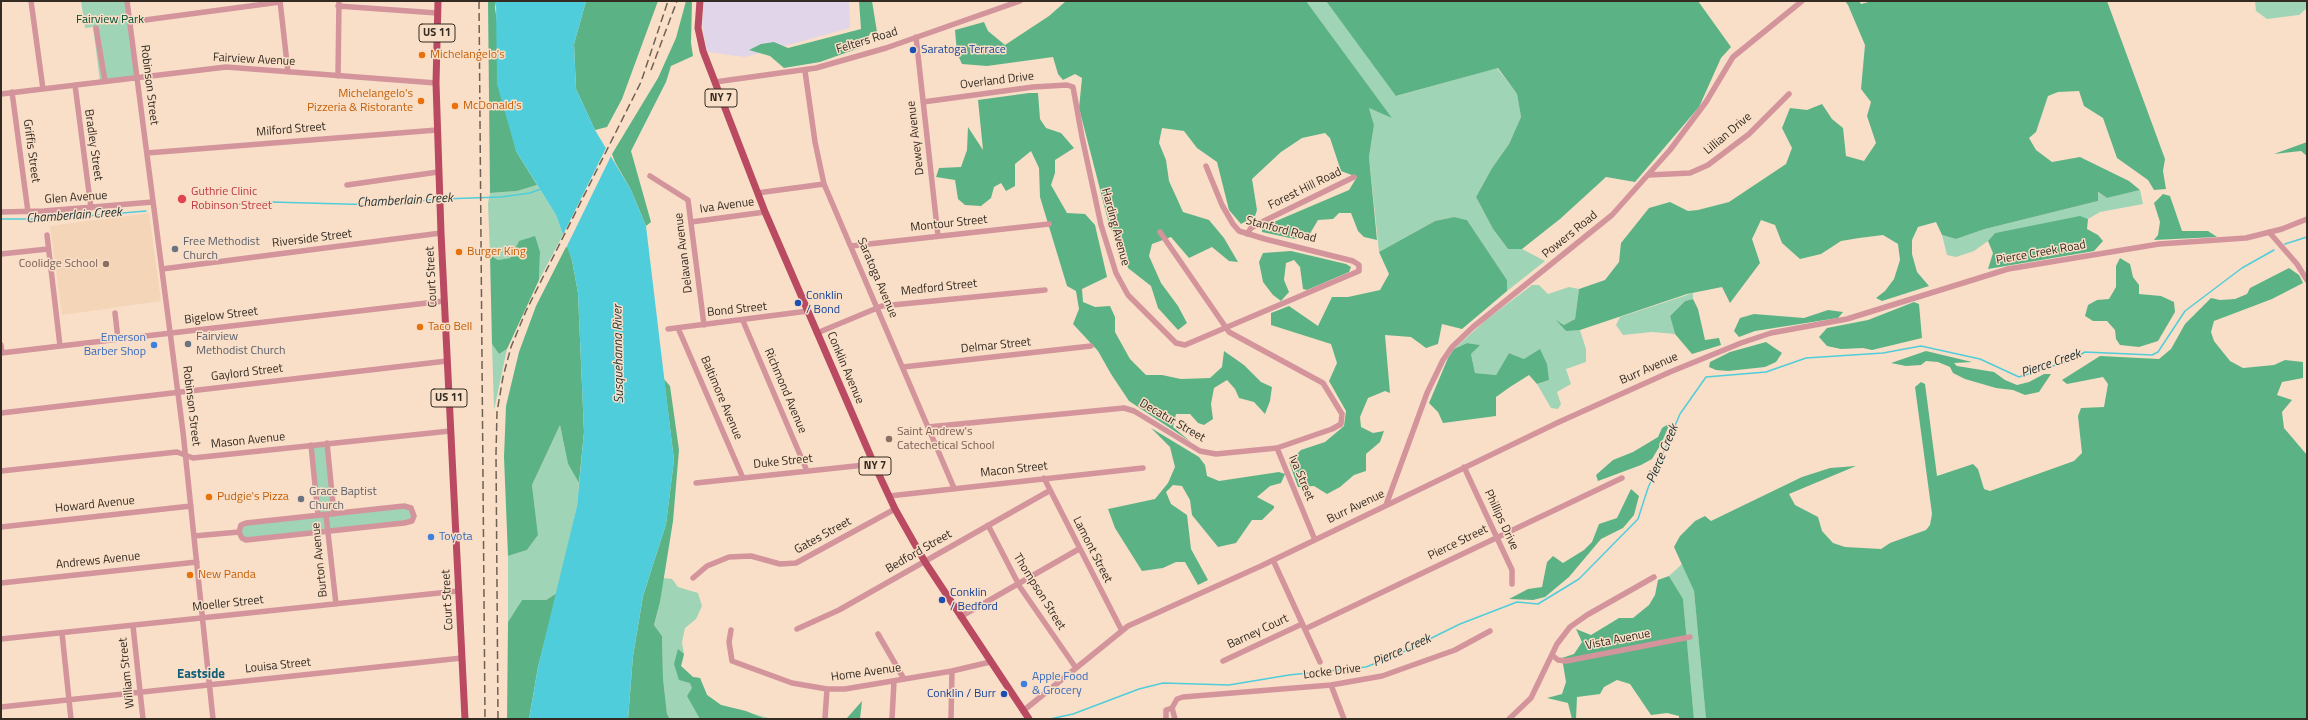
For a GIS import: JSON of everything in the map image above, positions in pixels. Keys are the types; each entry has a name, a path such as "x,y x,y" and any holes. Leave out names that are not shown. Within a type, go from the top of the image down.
{"main road":[{"name":"Court Street","path":"438,1 436,83 438,172 465,719"},
{"name":"Conklin Avenue","path":"700,1 699,35 714,82 765,212 888,496 925,562 1029,719"}],"street":[{"path":"31,1 43,88"},
{"name":"Robinson Street","path":"127,1 186,455 213,719"},
{"name":"Felters Road","path":"714,82 805,70 916,38 1020,1"},
{"name":"Powers Road","path":"1386,505 1427,393 1443,360 1452,347 1473,327 1600,226 1649,175 1706,102 1732,57 1802,1"},
{"path":"130,22 280,2 288,72"},
{"path":"338,76 338,3 437,13"},
{"path":"96,28 106,81"},
{"name":"Dewey Avenue","path":"916,38 938,236"},
{"name":"Fairview Avenue","path":"1,94 137,77 226,68 436,83"},
{"name":"Saratoga Avenue","path":"805,70 815,142 824,184 954,488"},
{"name":"Bradley Street","path":"75,85 91,208"},
{"name":"Overland Drive","path":"923,102 1033,88 1067,85 1074,87"},
{"name":"Harding Avenue","path":"1074,87 1082,137 1112,263 1123,288 1173,340 1181,345 1357,273 1360,270"},
{"name":"Griffis Street","path":"12,92 28,212"},
{"name":"Lillian Drive","path":"1649,175 1690,173 1708,165 1749,134 1789,94"},
{"name":"Milford Street","path":"147,153 437,130"},
{"name":"Stanford Road","path":"1206,166 1222,205 1233,224 1247,234 1353,261 1359,265 1360,270"},
{"path":"346,185 438,172"},
{"name":"Delavan Avenue","path":"650,176 688,200 704,325"},
{"name":"Forest Hill Road","path":"1247,234 1251,228 1262,222 1354,177"},
{"path":"757,192 824,184"},
{"name":"Glen Avenue","path":"1,212 91,208 153,202"},
{"name":"Iva Avenue","path":"691,222 765,212"},
{"name":"Pierce Creek Road","path":"1715,353 1760,336 1847,319 2008,269 2145,246 2235,239 2269,232 2307,218"},
{"name":"Montour Street","path":"851,246 1049,224"},
{"name":"Decatur Street","path":"928,427 1124,408 1134,411 1206,454 1277,448 1338,426 1342,421 1342,414 1323,383 1237,337 1225,327 1160,232"},
{"path":"2269,232 2293,260 2307,280"},
{"name":"Riverside Street","path":"162,269 441,233"},
{"path":"47,235 60,346"},
{"path":"1,254 48,249"},
{"name":"Medford Street","path":"818,333 877,307 1045,290"},
{"name":"Bigelow Street","path":"1,353 444,301"},
{"path":"115,312 118,339"},
{"name":"Bond Street","path":"668,329 808,312"},
{"name":"Richmond Avenue","path":"743,321 807,471"},
{"name":"Baltimore Avenue","path":"678,328 743,478"},
{"path":"1,345 1,353"},
{"name":"Delmar Street","path":"903,367 1091,346"},
{"name":"Burr Avenue","path":"1023,711 1122,631 1150,615 1273,560 1582,411 1715,353"},
{"name":"Gaylord Street","path":"1,414 447,361"},
{"name":"Mason Avenue","path":"1,470 177,452 194,458 450,431"},
{"name":"Burton Avenue","path":"327,443 334,514"},
{"name":"Burton Avenue","path":"311,445 318,516"},
{"name":"Iva Street","path":"1277,448 1314,540"},
{"name":"Duke Street","path":"696,483 874,464"},
{"name":"Phillips Drive","path":"1464,467 1512,570 1512,584"},
{"name":"Macon Street","path":"888,496 1143,468"},
{"name":"Lamont Street","path":"1044,478 1049,491 1122,631"},
{"name":"Pierce Street","path":"1303,626 1622,478"},
{"name":"Bedford Street","path":"797,629 834,613 1049,491"},
{"name":"Howard Avenue","path":"1,527 191,506"},
{"path":"404,506 411,508 414,516 412,521 404,524 246,540 242,538 239,532 241,525 246,523 334,514 404,506"},
{"name":"Gates Street","path":"693,578 707,566 729,557 751,556 780,564 796,563 895,509"},
{"name":"Burton Avenue","path":"326,515 336,604"},
{"name":"Thompson Street","path":"988,525 1018,584 1076,668"},
{"path":"194,536 239,532"},
{"path":"960,617 1079,549"},
{"path":"1273,560 1320,662"},
{"name":"Andrews Avenue","path":"1,583 197,562"},
{"path":"1509,719 1531,698 1563,635 1576,622 1654,577"},
{"name":"Moeller Street","path":"1,639 458,591"},
{"name":"William Street","path":"133,626 143,719"},
{"name":"Barney Court","path":"1223,661 1303,626"},
{"name":"Home Avenue","path":"732,630 729,642 732,661 792,683 827,690 845,689 894,681 952,671 990,662"},
{"name":"Locke Drive","path":"1172,708 1177,700 1183,697 1331,685 1392,674 1455,650 1490,631"},
{"path":"62,633 71,719"},
{"path":"878,634 904,679"},
{"name":"Vista Avenue","path":"1552,655 1558,660 1566,661 1690,638"},
{"name":"Louisa Street","path":"1,707 462,658"},
{"path":"951,719 952,671"},
{"path":"892,719 894,681"},
{"path":"1331,685 1344,719"},
{"path":"825,718 827,690"},
{"path":"1166,719 1166,710 1172,708 1175,719"}],"shaded area":[{"path":"704,1 849,1 850,28 745,57 707,52 702,24"},
{"name":"Coolidge School","path":"149,213 161,301 62,315 50,226"}],"green space":[{"name":"Fairview Park","path":"81,1 127,1 137,77 100,81 93,27 85,28"},
{"path":"488,1 496,1 495,8 516,151 537,185 517,191 490,193"},
{"path":"586,1 658,1 622,99 607,127 595,130 576,89 574,44"},
{"path":"686,1 692,1 691,43 693,56 671,66 666,82 631,151 651,222 646,226 631,190 612,154 658,78 676,38"},
{"path":"859,1 872,1 877,32 871,32 862,47 820,62 784,68 770,56 749,50 761,44 774,42 788,48 861,29"},
{"path":"1066,1 1306,1 1392,118 1369,108 1374,125 1369,157 1377,240 1364,237 1358,231 1351,213 1339,213 1333,219 1318,220 1308,237 1295,239 1262,232 1262,227 1349,190 1357,177 1341,171 1330,138 1325,133 1302,138 1281,152 1252,179 1257,210 1255,216 1241,224 1229,210 1217,162 1197,148 1184,131 1162,128 1159,143 1166,160 1169,181 1183,212 1209,220 1224,238 1238,262 1229,261 1212,247 1189,258 1171,237 1152,244 1149,256 1161,283 1178,306 1187,323 1178,330 1158,308 1151,286 1128,268 1123,247 1110,228 1079,108 1082,78 1075,74 1063,80 1058,74 1053,57 987,66 962,64 957,53 955,30 984,22 988,31 1005,45 1049,16"},
{"path":"1306,1 1326,1 1397,96 1497,68 1517,94 1521,117 1509,144 1492,168 1476,197 1493,229 1508,249 1522,249 1545,261 1507,291 1507,280 1467,220 1454,217 1435,221 1379,252 1369,157 1374,125 1369,108 1391,117"},
{"path":"1326,1 1698,1 1731,47 1721,58 1699,107 1635,182 1606,177 1560,219 1522,249 1508,249 1493,229 1476,197 1492,168 1509,144 1521,117 1517,94 1498,68 1396,96"},
{"path":"1845,1 1859,1 1861,4 1872,1 2107,1 2165,159 2163,171 2166,189 2154,190 2148,180 2117,158 2103,118 2084,106 2079,91 2058,92 2048,96 2036,132 2029,138 2036,150 2052,162 2080,157 2129,181 2140,190 2107,198 2098,192 2098,201 1985,229 1956,239 1942,235 1936,222 1918,227 1912,240 1912,254 1917,272 1929,286 1882,301 1876,298 1885,291 1894,279 1900,260 1898,244 1883,235 1859,238 1841,241 1821,254 1800,259 1782,243 1775,225 1761,220 1752,239 1760,263 1730,303 1722,287 1687,294 1580,330 1566,331 1556,320 1564,325 1575,319 1579,289 1605,280 1619,262 1621,243 1649,208 1670,202 1688,211 1729,202 1786,164 1792,148 1782,128 1790,108 1807,110 1822,104 1832,119 1843,128 1846,156 1864,161 1876,143 1867,116 1871,102 1861,89 1865,45"},
{"path":"2255,1 2307,1 2307,8 2299,15 2267,19 2256,11"},
{"path":"1038,93 1040,119 1046,128 1061,133 1074,148 1055,160 1055,173 1051,185 1067,213 1085,214 1095,225 1107,277 1082,289 1083,302 1095,307 1110,306 1115,317 1115,332 1130,359 1146,375 1162,375 1181,379 1210,378 1222,367 1224,351 1244,365 1261,382 1272,387 1270,401 1265,414 1254,402 1239,398 1235,389 1227,380 1214,388 1211,404 1213,419 1204,425 1198,423 1190,414 1176,414 1173,427 1191,442 1129,401 1098,351 1073,324 1079,309 1076,291 1067,286 1040,197 1039,168 1031,151 1015,164 1015,186 1006,191 1001,183 994,187 991,198 981,206 965,205 958,199 955,180 936,177 939,168 961,167 967,150 968,127 983,150 978,100"},
{"path":"2307,142 2307,156 2301,151 2274,154"},
{"path":"537,185 556,215 563,235 539,280 540,252 519,241 510,258 498,260 490,255 488,203 490,193 517,191"},
{"path":"2140,190 2143,204 2100,212 2088,219 2080,217 1995,233 1988,241 1974,251 1956,257 1947,255 1942,235 1956,239 1985,229 2098,201 2097,192 2107,198"},
{"path":"2163,194 2170,196 2182,231 2208,231 2217,237 2154,240 2158,235 2160,222 2154,203"},
{"path":"2080,216 2088,219 2087,229 2098,235 2103,241 2094,251 1988,269 1993,253 1988,241 1995,233"},
{"path":"1454,217 1467,220 1507,280 1507,291 1462,329 1442,324 1438,344 1426,348 1411,337 1385,335 1390,393 1385,391 1368,398 1360,417 1361,427 1373,433 1384,431 1380,442 1366,454 1366,471 1354,475 1340,487 1327,494 1314,486 1298,487 1289,462 1301,450 1325,442 1344,426 1346,411 1329,381 1337,363 1331,344 1271,325 1271,313 1289,306 1318,326 1332,297 1348,297 1380,290 1389,274 1379,252 1435,221"},
{"path":"535,236 540,252 539,280 507,349 499,354 492,344 490,255 498,260 510,258 519,241"},
{"path":"567,245 572,260 578,293 584,432 579,483 568,464 560,425 532,485 538,535 527,550 508,556 504,457 506,406 519,352 536,306"},
{"path":"1291,251 1346,264 1351,267 1349,272 1307,290 1303,289 1300,267 1294,260 1286,263 1284,280 1289,292 1281,301 1273,295 1263,282 1259,262 1263,253"},
{"path":"2120,258 2130,264 2133,277 2139,285 2139,294 2161,296 2174,302 2175,312 2158,341 2139,347 2120,345 2116,339 2115,330 2107,321 2093,321 2085,316 2088,305 2097,300 2109,299 2116,287 2116,266"},
{"path":"2289,268 2299,275 2303,283 2272,299 2214,321 2211,332 2214,341 2230,361 2243,368 2274,365 2285,360 2303,362 2303,378 2282,382 2277,395 2292,400 2282,412 2284,428 2307,455 2307,719 1706,719 1694,591 1674,547 1680,536 1695,521 1705,516 1711,521 1802,477 1830,468 1856,466 1789,494 1795,505 1818,517 1822,531 1833,543 1845,547 1881,549 1890,543 1926,530 1930,525 1932,514 1915,387 1921,382 1925,384 1937,476 1973,464 1978,469 1984,489 1990,491 2074,461 2082,453 2078,416 2081,408 2104,407 2108,384 2103,377 2067,384 2062,380 2100,356 2159,359 2171,349 2185,324 2211,298 2220,300 2235,299 2247,294 2250,288"},
{"path":"1532,285 1539,285 1548,294 1569,287 1579,289 1575,319 1564,325 1558,321 1566,330 1580,330 1586,349 1586,362 1566,369 1571,384 1557,392 1561,404 1558,409 1551,408 1537,384 1549,380 1524,359 1509,353 1496,375 1475,373 1471,354 1479,345 1467,343 1454,349 1486,320"},
{"path":"1693,293 1693,299 1685,301 1670,316 1675,334 1652,332 1623,335 1616,325 1620,317"},
{"path":"1693,299 1698,309 1705,340 1719,338 1721,345 1692,354 1675,334 1670,316 1685,301"},
{"path":"1914,302 1919,304 1922,338 1872,350 1863,348 1841,349 1827,346 1819,337 1827,328 1868,320"},
{"path":"1828,310 1843,312 1838,318 1755,331 1739,337 1734,331 1740,318 1754,314 1804,318"},
{"path":"1766,342 1782,353 1776,362 1765,367 1728,371 1716,370 1709,367 1710,362 1730,352"},
{"path":"1467,343 1480,345 1471,354 1475,373 1496,375 1509,353 1524,359 1540,349 1547,364 1549,380 1537,384 1529,375 1510,387 1496,397 1496,416 1443,423 1438,412 1429,403 1448,358 1454,349"},
{"path":"492,344 499,354 507,349 494,410"},
{"path":"1926,351 1972,362 1954,363 1957,366 1994,372 2005,380 2017,385 2029,382 2044,374 2051,374 2039,392 2025,395 2013,390 1996,388 1965,379 1953,373 1950,367 1938,362 1926,361 1921,365 1906,366 1891,363"},
{"path":"664,379 670,386 679,450 673,521 660,602 654,625 662,636 663,678 667,714 670,719 628,719 633,656 643,596 666,524 674,460"},
{"path":"1670,423 1661,444 1652,459 1641,465 1598,481 1596,475 1613,460 1633,452 1658,437 1662,428"},
{"path":"560,425 568,464 579,483 577,506 557,593 546,600 522,600 508,622 508,556 527,550 538,535 532,485"},
{"path":"1151,428 1199,457 1205,465 1207,476 1219,481 1279,472 1285,474 1281,483 1270,486 1257,497 1274,506 1274,508 1262,520 1252,520 1236,543 1218,547 1192,515 1190,500 1182,486 1173,485 1166,492 1171,504 1187,515 1191,549 1208,580 1198,585 1185,562 1176,562 1163,568 1142,571 1115,528 1108,509 1155,499 1168,483 1175,467 1170,447"},
{"path":"327,443 334,513 404,506 413,511 411,521 242,538 241,525 318,515 311,445"},
{"path":"1631,489 1639,496 1634,515 1623,528 1601,539 1569,577 1545,597 1533,600 1509,599 1528,589 1542,587 1547,562 1553,556 1563,563 1584,550 1592,542 1599,524 1617,518"},
{"path":"1682,564 1694,591 1706,719 1694,719 1683,600 1669,576"},
{"path":"1669,576 1683,599 1694,719 1679,719 1679,716 1667,713 1651,715 1630,684 1617,680 1604,687 1600,694 1577,697 1576,719 1572,719 1568,703 1547,698 1562,694 1566,682 1562,658 1574,654 1582,642 1576,629 1591,635 1619,618 1633,618 1649,605 1655,595 1658,580"},
{"path":"663,578 672,579 678,587 698,593 702,606 696,619 685,628 682,642 684,654 681,666 693,677 700,678 707,695 721,705 772,719 670,719 667,714 663,678 662,636 654,625 660,602"},
{"path":"557,593 538,667 529,719 507,719 508,622 522,600 546,600"},
{"path":"678,649 684,654 681,666 693,677 700,678 707,695 721,705 746,711 765,719 700,719 687,696 692,688 690,683 679,680 674,664"},
{"path":"862,701 860,719 846,719 847,718"}],"water":[{"name":"Susquehanna River","path":"496,1 586,1 574,44 576,89 595,130 631,190 646,226 674,460 666,524 643,596 633,656 628,719 529,719 538,667 577,506 584,432 578,293 572,260 556,215 516,151 497,84"}],"pier":[{"path":"607,146 612,154 566,248 562,237"}],"waterway":[{"name":"Chamberlain Creek","path":"442,199 501,197 530,193 541,189"},
{"name":"Chamberlain Creek","path":"200,207 271,202 381,205 438,199"},
{"name":"Chamberlain Creek","path":"1,219 50,219 146,211"},
{"name":"Pierce Creek","path":"2285,244 2307,237"},
{"name":"Pierce Creek","path":"1050,719 1073,714 1139,689 1163,683 1229,685 1289,675 1366,667 1399,654 1460,624 1517,602 1538,604 1579,579 1638,519 1648,488 1680,414 1706,377 1766,372 1806,358 1883,353 1921,346 1980,359 2019,377 2071,360 2085,352 2152,355 2158,352 2185,311 2242,268 2274,250"}],"railway":[{"path":"479,1 485,719"},
{"path":"498,719 496,454 497,412 503,377 511,347 526,311 641,82 668,1"},
{"path":"651,70 677,1"}],"place":[{"name":"Saratoga Terrace","path":"913,50"},
{"name":"Michelangelo's","path":"422,55"},
{"name":"Michelangelo's Pizzeria & Ristorante","path":"421,101"},
{"name":"McDonald's","path":"455,106"},
{"name":"Guthrie Clinic Robinson Street","path":"182,199"},
{"name":"Free Methodist Church","path":"175,249"},
{"name":"Burger King","path":"459,252"},
{"name":"Coolidge School","path":"106,264"},
{"name":"Conklin / Bond","path":"798,303"},
{"name":"Taco Bell","path":"420,327"},
{"name":"Fairview Methodist Church","path":"188,344"},
{"name":"Emerson Barber Shop","path":"154,345"},
{"name":"Saint Andrew's Catechetical School","path":"889,439"},
{"name":"Pudgie's Pizza","path":"209,497"},
{"name":"Grace Baptist Church","path":"301,499"},
{"name":"Toyota","path":"431,537"},
{"name":"New Panda","path":"190,575"},
{"name":"Conklin / Bedford","path":"942,600"},
{"name":"Apple Food & Grocery","path":"1024,684"},
{"name":"Conklin / Burr","path":"1004,694"}],"district":[{"name":"Eastside","path":"201,675"}]}
